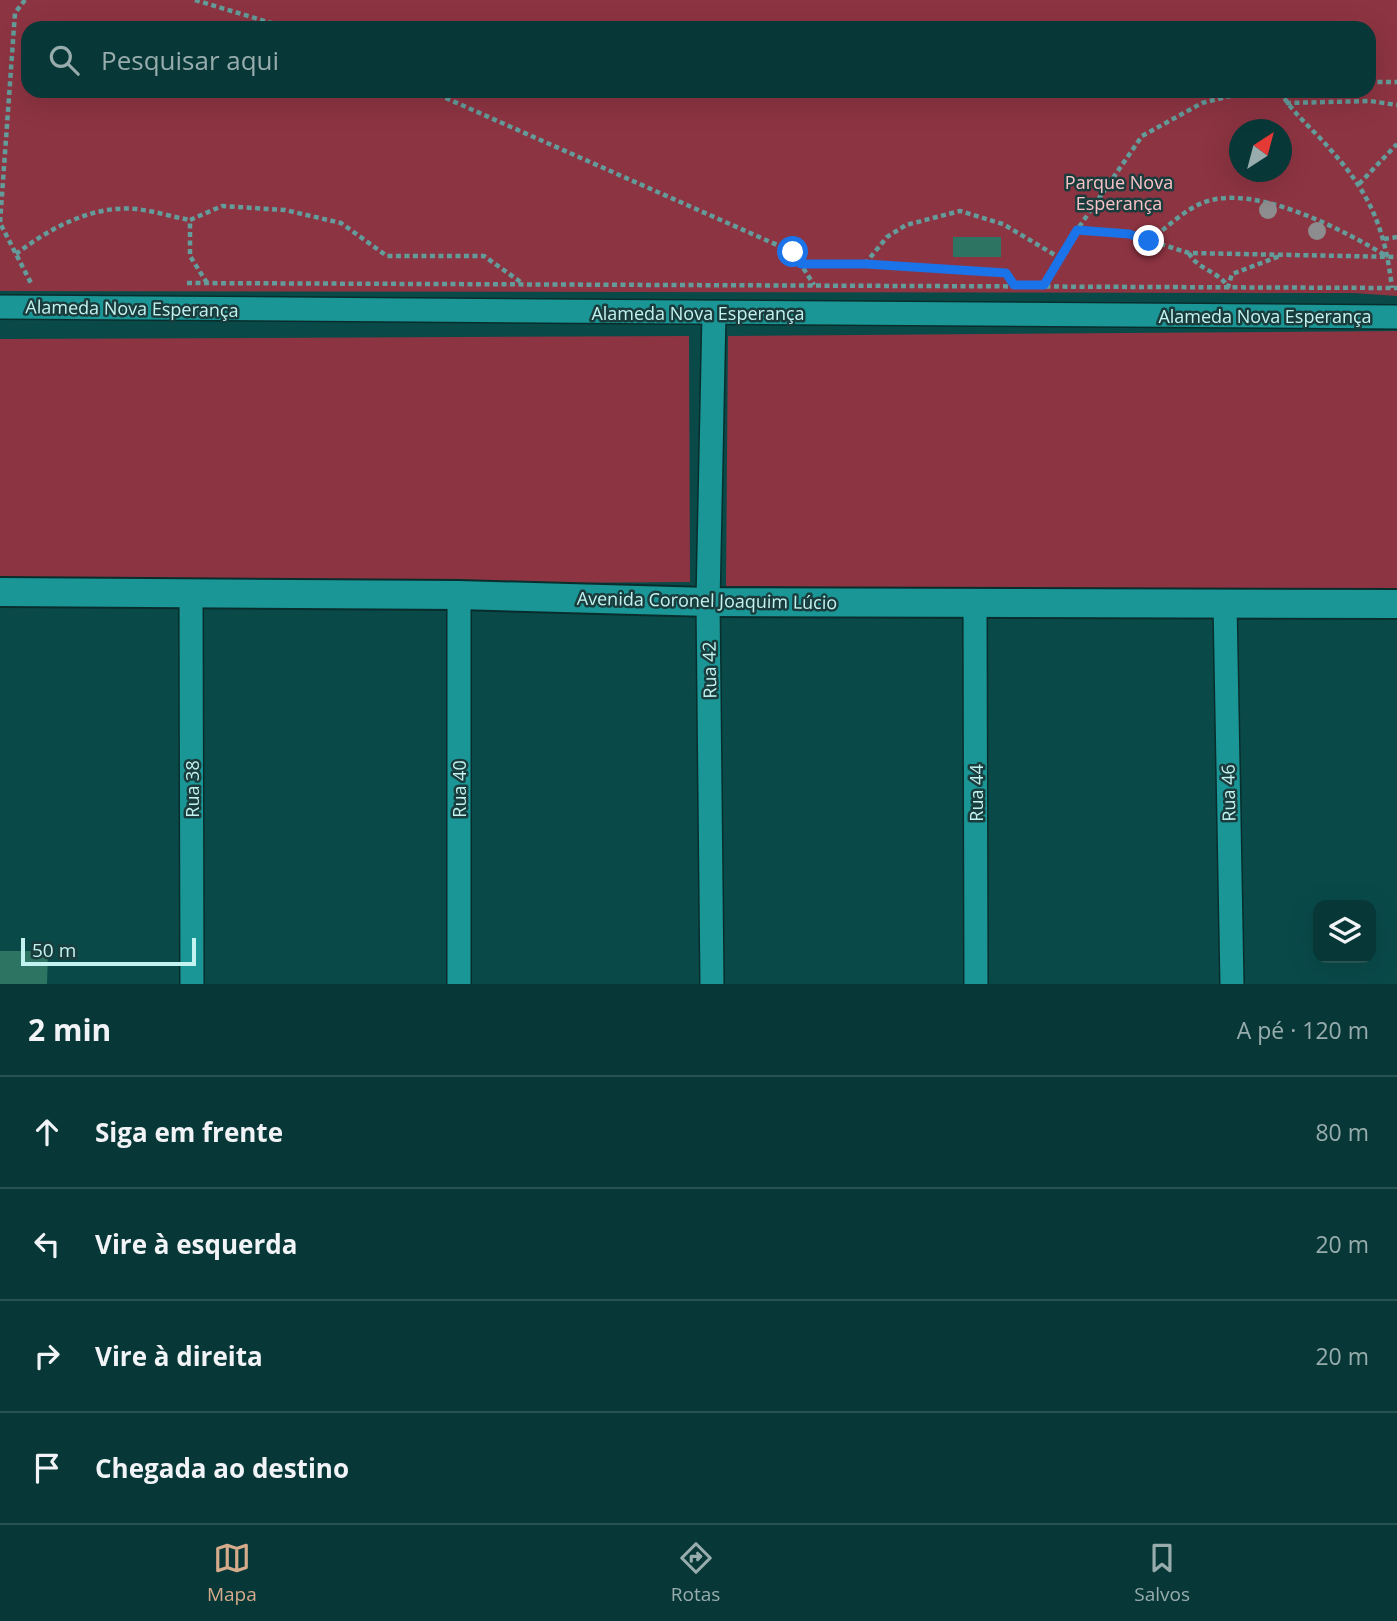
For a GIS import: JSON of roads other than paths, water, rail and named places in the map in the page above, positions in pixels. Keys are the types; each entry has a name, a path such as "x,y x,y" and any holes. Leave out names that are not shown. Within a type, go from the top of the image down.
{"street":[{"name":"Alameda Nova Esperança","path":"0,307 1397,317"},
{"name":"Rua 42","path":"712,984 708,602 714,313"},
{"name":"Rua 38","path":"191,594 192,984"},
{"name":"Avenida Coronel Joaquim Lúcio","path":"6,595 459,595 708,602 1397,604"},
{"name":"Rua 40","path":"459,595 459,984"},
{"name":"Rua 44","path":"975,603 976,984"},
{"name":"Rua 46","path":"1225,603 1232,984"}],"park label":[{"name":"Parque Nova Esperança","path":"1119,192"}]}
